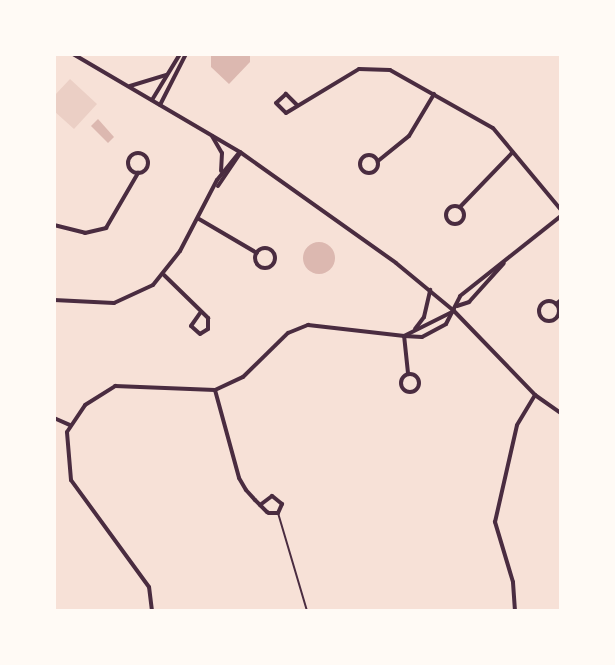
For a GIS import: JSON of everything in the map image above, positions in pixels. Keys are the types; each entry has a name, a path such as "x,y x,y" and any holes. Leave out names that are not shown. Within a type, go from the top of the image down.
{"street":[{"path":"73,54 240,152 455,308 535,395 561,412"},
{"path":"152,100 180,54"},
{"path":"160,105 186,54"},
{"path":"297,105 286,94 276,103 282,113 369,67 390,70 493,128 561,210"},
{"path":"129,86 166,75"},
{"path":"378,161 364,156 360,167 370,174 378,161 409,136 434,94"},
{"path":"212,135 222,153 219,186"},
{"path":"220,176 240,152"},
{"path":"54,300 114,303 164,275 240,152"},
{"path":"54,225 85,233 106,228 138,173 148,164 138,153 127,164 138,173"},
{"path":"460,207 463,221 451,224 447,210 460,207 513,153"},
{"path":"404,336 469,302 505,262 561,216"},
{"path":"199,219 257,253 271,250 273,264 261,266 257,253"},
{"path":"152,611 149,586 71,480 65,451 70,425 105,388 215,390 243,377 288,333 308,325 422,337 440,329 484,274 505,262"},
{"path":"164,275 205,316 208,329 194,332 191,323 201,313"},
{"path":"415,329 424,317 429,290"},
{"path":"556,304 554,320 540,318 541,304 556,304 561,300"},
{"path":"404,336 408,373 419,383 410,392 400,383 408,373"},
{"path":"215,390 237,473 260,505 269,513 278,513 282,504 275,496 260,505"},
{"path":"515,611 513,582 495,522 517,425 535,395"},
{"path":"54,418 70,425"}],"lane":[{"path":"278,513 307,611"}],"shaded area":[{"path":"211,54 250,54 250,62 229,84 211,67"},
{"path":"70,79 97,104 74,129 54,111 54,96"},
{"path":"98,119 114,137 108,143 91,126"},
{"path":"319,242 330,247 335,258 330,269 319,274 308,269 303,258 308,247"}]}
